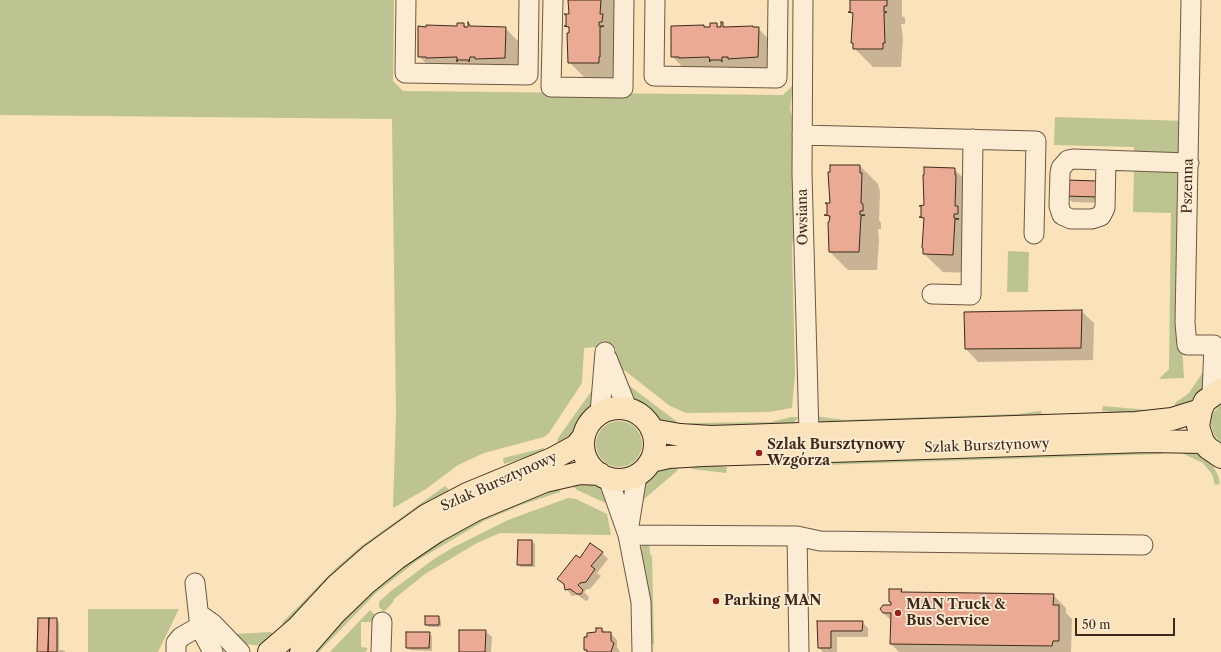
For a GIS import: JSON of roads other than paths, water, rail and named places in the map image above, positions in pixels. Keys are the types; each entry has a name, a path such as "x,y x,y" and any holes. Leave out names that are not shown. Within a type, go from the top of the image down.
{"main road":[{"name":"Szlak Bursztynowy","path":"652,430 696,437 1136,423 1172,419 1211,398"},
{"path":"1211,398 1198,426 1203,442 1208,448 1221,457"},
{"path":"613,408 627,408 642,416 652,430 655,446 644,468 623,480 604,476 588,462 583,445 584,436 593,419 600,413 613,408"},
{"name":"Szlak Bursztynowy","path":"269,652 365,561 427,515 467,494 552,459 576,446 584,436"},
{"name":"Szlak Bursztynowy","path":"644,468 669,457 703,455 1147,441 1203,442"},
{"name":"Szlak Bursztynowy","path":"301,652 330,618 365,584 397,558 437,531 481,507 545,481 580,473 604,476"}],"street":[{"path":"406,0 405,73 528,75 529,0"},
{"path":"552,0 551,87 623,88 624,0"},
{"path":"655,0 654,76 777,78 778,0"},
{"name":"Owsiana","path":"803,0 802,136 809,434"},
{"name":"Pszenna","path":"1191,0 1185,323 1187,345 1217,350 1211,398"},
{"path":"802,136 1036,141 1034,234"},
{"path":"932,294 971,295 973,139"},
{"path":"1106,160 1189,163"},
{"path":"600,413 605,352 627,408"},
{"path":"628,535 644,468"},
{"path":"604,476 628,535 641,602 642,652"},
{"path":"628,535 797,536 820,541 1143,545"},
{"path":"797,536 799,652"},
{"path":"196,584 203,620 203,637 213,652"},
{"path":"176,652 176,643 181,636 203,620"},
{"path":"203,620 240,652"},
{"path":"382,622 382,652"}],"place":[{"name":"Szlak Bursztynowy Wzgórza","path":"759,453"},
{"name":"Parking MAN","path":"716,601"},
{"name":"MAN Truck & Bus Service","path":"898,613"}]}
